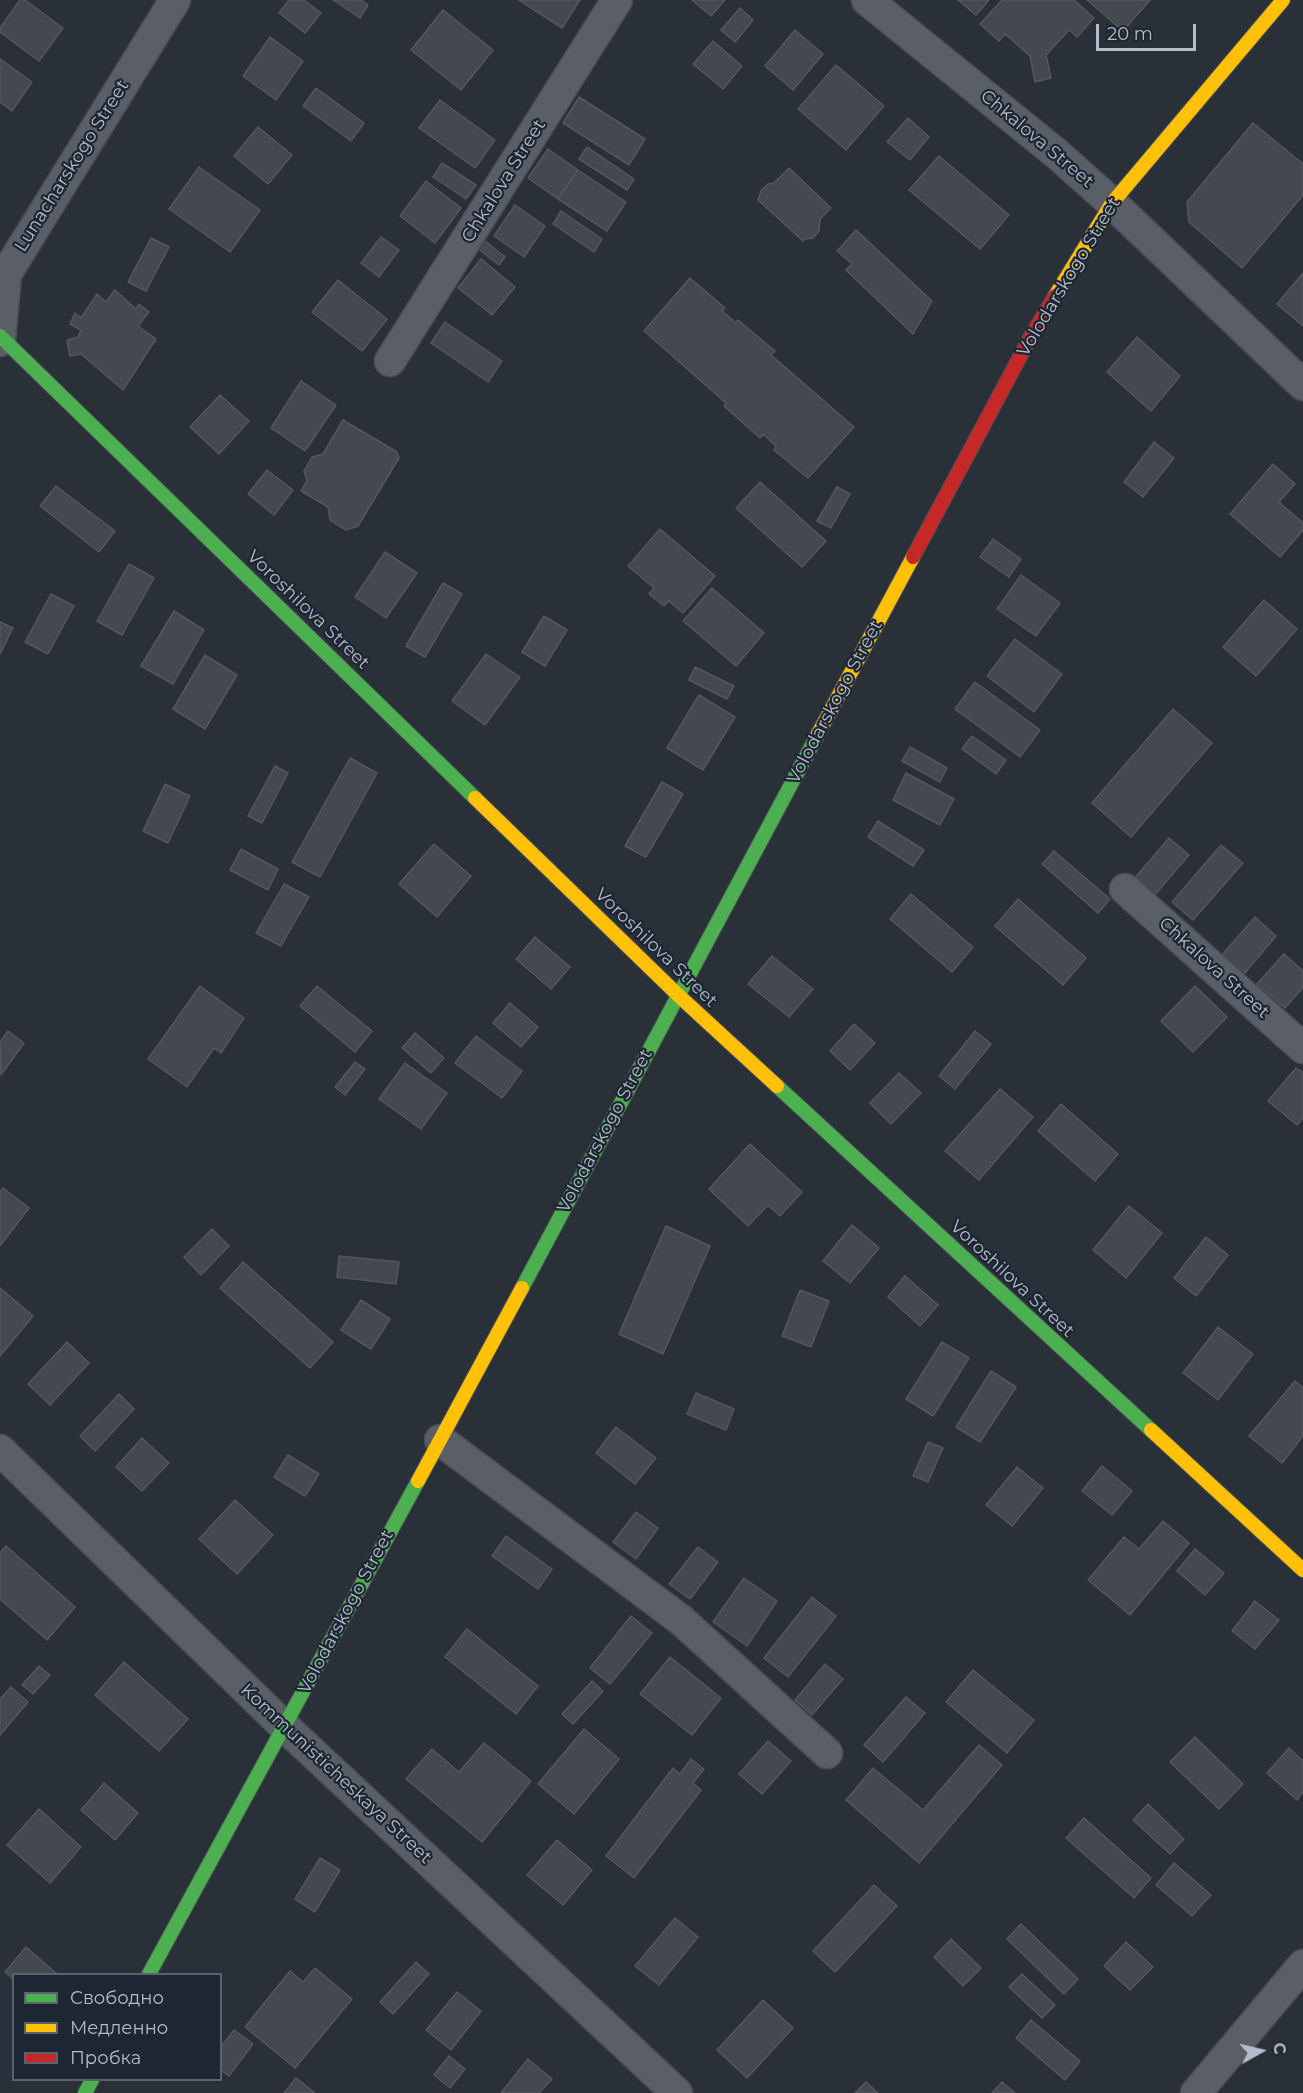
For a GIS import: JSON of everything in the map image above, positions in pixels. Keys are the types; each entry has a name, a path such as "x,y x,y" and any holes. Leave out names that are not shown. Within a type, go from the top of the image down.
{"main road":[{"name":"Volodarskogo Street","path":"150,1973 440,1440 1030,338 1112,203 1283,0"},
{"name":"Voroshilova Street","path":"1,338 678,996 1303,1570"}],"street":[{"name":"Lunacharskogo Street","path":"1,338 6,274 175,0"},
{"name":"Chkalova Street","path":"390,361 617,0"},
{"name":"Chkalova Street","path":"867,0 1058,154 1303,385"},
{"name":"Chkalova Street","path":"1125,889 1303,1048"},
{"path":"440,1440 681,1620 827,1753"},
{"name":"Kommunisticheskaya Street","path":"0,1450 285,1727 677,2093"},
{"path":"1196,2093 1303,1965"}],"building":[{"path":"20,0 25,0 63,28 39,61 0,32 0,28"},
{"path":"289,0 304,0 321,13 305,33 279,13"},
{"path":"333,0 361,0 368,5 360,18"},
{"path":"519,0 580,0 562,28"},
{"path":"692,0 725,0 711,16"},
{"path":"958,0 989,0 976,15"},
{"path":"1002,0 1074,0 1094,18 1077,37 1069,30 1046,55 1051,78 1035,82 1030,56 1005,34 999,41 980,24"},
{"path":"1087,0 1150,0 1123,31"},
{"path":"740,8 753,20 735,42 721,30"},
{"path":"443,10 493,50 461,90 411,50"},
{"path":"795,30 823,54 793,90 765,66"},
{"path":"270,37 303,61 276,100 243,76"},
{"path":"713,41 742,66 723,89 693,64"},
{"path":"0,59 32,82 12,111 0,102"},
{"path":"836,65 884,106 846,150 798,109"},
{"path":"316,88 364,123 351,141 303,106"},
{"path":"579,97 645,139 629,165 563,123"},
{"path":"440,100 495,140 475,168 419,128"},
{"path":"908,118 929,137 910,160 887,142"},
{"path":"1253,123 1303,164 1303,195 1242,268 1189,222 1187,202"},
{"path":"258,127 292,155 268,184 234,156"},
{"path":"587,147 634,179 627,190 579,159"},
{"path":"548,149 578,170 558,199 528,178"},
{"path":"939,156 1009,215 980,249 909,190"},
{"path":"442,163 476,185 466,199 433,177"},
{"path":"199,167 260,210 230,252 169,209"},
{"path":"789,168 831,208 820,219 819,231 813,238 803,241 758,200 761,191 768,184 774,183"},
{"path":"578,170 626,202 607,231 558,199"},
{"path":"426,181 461,208 435,243 400,216"},
{"path":"515,205 545,226 524,257 494,236"},
{"path":"561,211 602,239 594,252 553,224"},
{"path":"856,230 932,301 913,334 846,270 852,264 837,251"},
{"path":"381,237 399,250 379,277 361,263"},
{"path":"151,238 169,247 146,291 128,282"},
{"path":"484,240 505,257 499,265 477,248"},
{"path":"481,259 515,287 492,315 458,288"},
{"path":"1303,273 1303,326 1277,304"},
{"path":"690,278 725,308 722,311 736,323 738,320 775,351 771,355 854,427 808,478 774,450 776,446 763,434 760,438 724,406 726,403 644,331"},
{"path":"338,280 387,319 362,351 312,312"},
{"path":"115,290 136,309 139,304 149,312 138,326 156,339 123,390 81,354 70,356 67,340 78,337 81,330 70,324 75,313 81,318 97,294 106,302"},
{"path":"445,322 502,361 488,382 431,343"},
{"path":"1137,337 1180,376 1151,411 1107,372"},
{"path":"301,381 336,405 305,451 271,428"},
{"path":"220,395 249,421 219,454 190,427"},
{"path":"343,420 397,452 399,458 358,526 346,530 330,520 328,507 301,491 307,481 304,471 312,457 323,454"},
{"path":"1154,442 1174,458 1143,497 1124,482"},
{"path":"1273,464 1295,484 1279,502 1303,523 1303,530 1280,557 1230,514"},
{"path":"267,470 293,490 274,515 248,494"},
{"path":"760,482 826,541 802,567 736,508"},
{"path":"56,486 115,531 99,552 40,506"},
{"path":"837,487 850,494 831,528 817,521"},
{"path":"660,529 715,576 683,613 669,601 664,606 649,594 654,588 628,566"},
{"path":"993,539 1021,559 1009,577 980,557"},
{"path":"385,552 417,573 386,618 355,597"},
{"path":"129,564 154,578 122,635 97,621"},
{"path":"1021,575 1060,603 1036,636 997,609"},
{"path":"443,583 462,594 425,657 406,646"},
{"path":"712,588 764,633 736,666 683,621"},
{"path":"51,594 74,606 48,654 25,642"},
{"path":"1264,600 1297,629 1256,676 1223,647"},
{"path":"174,611 204,630 173,684 141,666"},
{"path":"544,616 567,630 545,666 522,652"},
{"path":"0,622 13,628 0,654"},
{"path":"1015,639 1062,674 1034,712 987,676"},
{"path":"486,654 520,677 485,725 452,701"},
{"path":"205,655 237,675 205,729 173,709"},
{"path":"695,667 734,686 727,699 689,680"},
{"path":"975,682 1040,730 1020,757 955,709"},
{"path":"699,695 735,717 703,770 667,748"},
{"path":"1173,709 1212,743 1131,837 1092,803"},
{"path":"972,736 1006,760 996,774 962,749"},
{"path":"910,747 947,768 940,782 902,761"},
{"path":"350,758 377,773 320,877 292,862"},
{"path":"275,766 288,773 262,823 248,816"},
{"path":"906,773 954,799 940,825 893,800"},
{"path":"662,782 683,794 646,857 625,846"},
{"path":"165,784 190,796 168,843 143,831"},
{"path":"878,821 924,850 913,866 868,837"},
{"path":"1169,838 1189,855 1153,897 1133,880"},
{"path":"434,844 471,876 437,917 399,884"},
{"path":"1221,845 1243,863 1193,920 1172,902"},
{"path":"241,849 278,869 268,890 230,870"},
{"path":"1054,851 1110,899 1098,913 1042,864"},
{"path":"284,884 309,897 281,946 256,933"},
{"path":"911,894 973,947 952,972 890,919"},
{"path":"1018,899 1086,958 1063,985 995,926"},
{"path":"1255,917 1276,936 1244,974 1222,955"},
{"path":"535,937 570,967 551,989 516,959"},
{"path":"1284,954 1303,971 1303,987 1285,1008 1257,984"},
{"path":"772,956 813,989 789,1017 748,984"},
{"path":"200,986 244,1018 221,1053 214,1048 187,1087 148,1059"},
{"path":"317,986 372,1031 355,1052 300,1006"},
{"path":"1195,986 1227,1017 1193,1052 1161,1021"},
{"path":"510,1003 538,1027 521,1047 493,1023"},
{"path":"854,1024 875,1043 850,1070 830,1051"},
{"path":"8,1031 24,1043 1,1075 0,1042"},
{"path":"975,1031 991,1044 955,1089 939,1076"},
{"path":"415,1033 444,1058 431,1073 402,1048"},
{"path":"476,1036 522,1071 502,1098 455,1063"},
{"path":"355,1062 365,1069 345,1095 335,1087"},
{"path":"405,1063 447,1093 421,1129 379,1099"},
{"path":"1296,1068 1303,1073 1303,1118 1297,1125 1268,1101"},
{"path":"899,1073 921,1093 891,1124 870,1103"},
{"path":"1000,1089 1033,1117 979,1180 945,1151"},
{"path":"1061,1104 1118,1154 1095,1181 1038,1131"},
{"path":"750,1144 802,1192 780,1216 768,1205 748,1226 709,1189"},
{"path":"3,1188 29,1208 0,1246 0,1192"},
{"path":"1129,1206 1162,1233 1126,1278 1093,1250"},
{"path":"852,1225 879,1248 850,1283 823,1261"},
{"path":"666,1226 710,1246 663,1354 619,1334"},
{"path":"212,1229 229,1246 201,1275 184,1257"},
{"path":"1206,1237 1228,1255 1196,1296 1174,1278"},
{"path":"339,1256 399,1262 396,1284 337,1277"},
{"path":"243,1262 333,1342 310,1368 220,1288"},
{"path":"905,1276 938,1305 920,1326 888,1297"},
{"path":"0,1288 33,1316 0,1356"},
{"path":"800,1290 829,1301 811,1347 782,1336"},
{"path":"361,1300 390,1319 371,1349 341,1330"},
{"path":"1218,1327 1253,1354 1218,1400 1183,1373"},
{"path":"67,1342 89,1363 50,1405 28,1384"},
{"path":"942,1342 969,1358 933,1416 906,1399"},
{"path":"991,1371 1016,1387 980,1442 956,1427"},
{"path":"1295,1381 1303,1388 1303,1436 1282,1463 1249,1436"},
{"path":"696,1393 734,1409 726,1430 687,1414"},
{"path":"119,1394 134,1409 95,1451 80,1436"},
{"path":"616,1427 656,1458 635,1484 596,1453"},
{"path":"142,1438 169,1463 142,1491 116,1467"},
{"path":"928,1442 943,1448 928,1482 913,1476"},
{"path":"288,1455 319,1474 305,1496 274,1477"},
{"path":"1102,1466 1132,1491 1112,1515 1082,1491"},
{"path":"1017,1467 1043,1488 1012,1526 986,1505"},
{"path":"235,1500 273,1535 237,1574 199,1539"},
{"path":"636,1512 658,1528 636,1559 613,1542"},
{"path":"1163,1521 1189,1543 1130,1615 1088,1580 1124,1537 1139,1549"},
{"path":"506,1536 552,1569 538,1589 492,1556"},
{"path":"6,1546 75,1607 47,1640 0,1599 0,1553"},
{"path":"698,1547 718,1562 690,1599 669,1584"},
{"path":"1195,1549 1224,1573 1205,1595 1177,1571"},
{"path":"744,1578 777,1601 747,1646 713,1622"},
{"path":"812,1597 836,1616 788,1677 764,1658"},
{"path":"1255,1601 1279,1620 1255,1649 1232,1631"},
{"path":"631,1616 652,1633 610,1684 590,1668"},
{"path":"467,1629 538,1686 516,1714 445,1657"},
{"path":"670,1657 721,1698 692,1735 640,1694"},
{"path":"124,1662 188,1719 159,1751 95,1695"},
{"path":"825,1664 843,1679 812,1715 795,1700"},
{"path":"39,1666 50,1675 33,1694 22,1685"},
{"path":"973,1670 1034,1720 1007,1753 946,1702"},
{"path":"592,1681 603,1691 573,1724 562,1714"},
{"path":"11,1687 28,1702 0,1735 0,1699"},
{"path":"906,1697 925,1713 883,1762 864,1745"},
{"path":"584,1729 619,1759 574,1814 538,1784"},
{"path":"1195,1737 1243,1784 1219,1809 1170,1762"},
{"path":"768,1741 791,1761 762,1794 739,1774"},
{"path":"484,1743 531,1781 482,1842 406,1779 432,1749 459,1772"},
{"path":"979,1745 1002,1765 919,1863 846,1800 873,1768 923,1810"},
{"path":"1289,1748 1303,1761 1303,1792 1297,1800 1267,1773"},
{"path":"691,1759 704,1769 693,1783 701,1790 634,1878 606,1856 673,1768 680,1774"},
{"path":"104,1783 138,1813 115,1840 81,1810"},
{"path":"1148,1804 1184,1839 1170,1854 1133,1820"},
{"path":"39,1809 81,1847 50,1883 7,1845"},
{"path":"1084,1818 1151,1878 1134,1898 1066,1838"},
{"path":"557,1840 592,1870 563,1905 527,1875"},
{"path":"320,1858 340,1870 315,1912 295,1899"},
{"path":"1174,1863 1211,1895 1192,1916 1156,1885"},
{"path":"874,1885 897,1906 835,1972 813,1951"},
{"path":"675,1918 698,1937 659,1985 635,1966"},
{"path":"1021,1924 1078,1979 1064,1994 1007,1939"},
{"path":"951,1939 981,1968 963,1986 934,1957"},
{"path":"1126,1942 1153,1967 1130,1990 1104,1966"},
{"path":"26,1947 56,1973 12,1973 12,1978 5,1972"},
{"path":"416,1962 429,1974 393,2014 380,2002"},
{"path":"315,1968 352,1999 295,2068 245,2027 290,1971 303,1982"},
{"path":"1022,1974 1055,2005 1042,2018 1009,1987"},
{"path":"457,1992 481,2011 451,2050 426,2030"},
{"path":"763,2000 793,2028 747,2078 717,2050"},
{"path":"1031,2020 1080,2061 1065,2080 1016,2038"},
{"path":"234,2030 253,2044 229,2076 222,2071 222,2045"},
{"path":"449,2056 465,2069 450,2088 434,2075"},
{"path":"528,2059 552,2079 539,2093 501,2093"},
{"path":"296,2078 315,2093 284,2093"},
{"path":"866,2082 878,2093 855,2093"},
{"path":"1002,2082 1015,2093 992,2093"}],"traffic: fast":[{"path":"0,336 475,798"},
{"path":"522,1288 818,734"},
{"path":"777,1086 1151,1430"},
{"path":"150,1973 418,1481"},
{"path":"85,2093 91,2081"}],"traffic: slow":[{"path":"1055,296 1112,203 1283,0"},
{"path":"818,734 913,557"},
{"path":"475,798 678,995 777,1086"},
{"path":"418,1481 522,1288"},
{"path":"1151,1430 1303,1570"}],"traffic: jam":[{"path":"913,557 1030,338 1055,296"}]}
